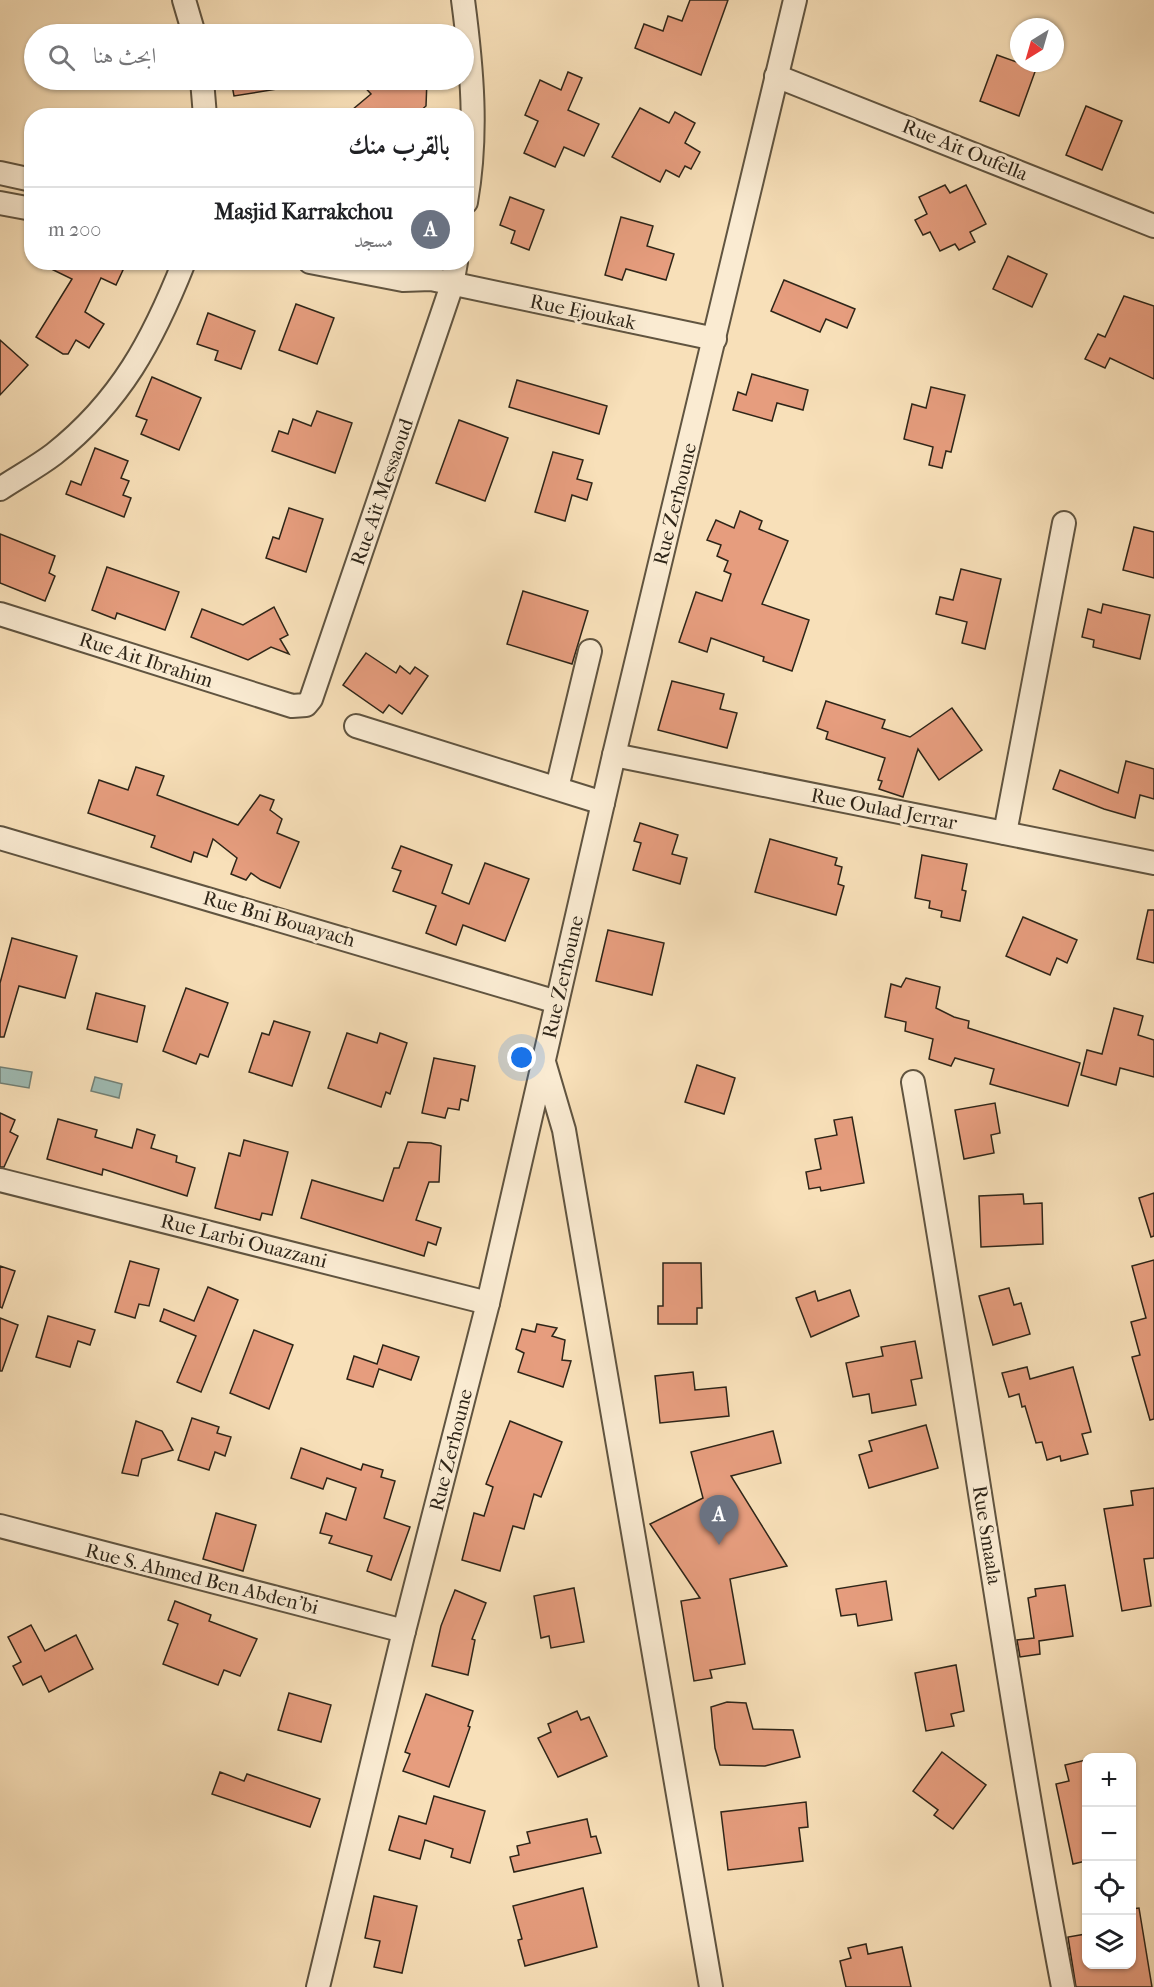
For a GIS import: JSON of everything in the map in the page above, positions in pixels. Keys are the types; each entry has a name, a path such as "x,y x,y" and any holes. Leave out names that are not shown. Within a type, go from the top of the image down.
{"street":[{"path":"184,0 191,24"},
{"path":"463,0 466,24"},
{"name":"Rue Zerhoune","path":"318,1987 404,1631 488,1303 614,755 795,0"},
{"name":"Rue Ait Oufella","path":"776,76 1154,226"},
{"path":"203,90 205,108"},
{"path":"473,90 474,131"},
{"path":"0,173 24,178"},
{"path":"0,203 24,208"},
{"path":"0,489 54,454 120,387 148,345 180,270"},
{"name":"Rue Ejoukak","path":"351,270 403,280 446,276"},
{"name":"Rue Ejoukak","path":"419,270 715,339"},
{"name":"Rue Aït Messaoud","path":"292,706 300,707 311,699 446,276"},
{"path":"1005,833 1064,523"},
{"name":"Rue Ait Ibrahim","path":"0,614 292,706"},
{"path":"557,788 590,651"},
{"path":"356,726 603,803"},
{"name":"Rue Oulad Jerrar","path":"614,755 1154,863"},
{"name":"Rue Bni Bouayach","path":"0,838 557,1002"},
{"path":"544,1062 564,1130 711,1987"},
{"name":"Rue Smaala","path":"913,1082 952,1300 1012,1692 1063,1987"},
{"name":"Rue Larbi Ouazzani","path":"0,1180 488,1303"},
{"name":"Rue S. Ahmed Ben Abden'bi","path":"0,1527 404,1631"}],"water":[{"path":"0,1067 32,1072 29,1088 0,1083"},
{"path":"95,1077 122,1084 119,1098 91,1091"}],"building":[{"path":"690,0 728,0 701,75 635,48 644,24 663,31 668,16 682,21"},
{"path":"997,55 1010,60 1010,72 1035,72 1019,116 980,101"},
{"path":"568,72 582,78 568,110 599,124 584,156 564,147 555,167 524,153 538,121 525,115 540,80 561,90"},
{"path":"233,90 271,90 234,96"},
{"path":"367,90 427,90 426,106 424,108 354,108 371,94"},
{"path":"1086,106 1122,121 1102,170 1066,155"},
{"path":"640,108 669,123 675,112 695,123 685,143 700,152 691,169 685,166 679,177 666,170 660,182 612,157"},
{"path":"945,185 950,193 966,185 986,224 970,232 975,242 959,250 955,244 940,251 930,232 923,235 915,220 927,214 919,197"},
{"path":"510,197 544,210 529,250 511,243 515,231 500,225"},
{"path":"621,217 653,226 647,246 674,254 666,280 626,269 622,280 605,275"},
{"path":"1008,256 1047,274 1032,307 993,289"},
{"path":"53,270 123,270 116,285 101,278 85,312 104,324 89,348 76,340 68,354 63,354 36,337 72,279"},
{"path":"784,280 855,309 847,328 826,319 820,332 771,311"},
{"path":"1124,296 1154,306 1154,379 1110,358 1105,368 1085,359 1098,334 1105,337"},
{"path":"296,304 334,318 317,364 279,350"},
{"path":"208,313 255,331 241,369 215,360 218,351 197,344"},
{"path":"0,340 28,365 0,395"},
{"path":"752,374 808,390 803,410 777,403 772,421 733,410 738,392 746,395"},
{"path":"152,377 201,398 179,450 141,434 147,420 136,416"},
{"path":"517,380 607,406 599,434 509,407"},
{"path":"931,387 965,395 951,452 946,451 942,468 929,465 933,447 904,439 912,404 926,408"},
{"path":"317,411 352,423 335,473 272,451 279,431 288,434 293,419 311,426"},
{"path":"459,420 508,438 485,501 436,483"},
{"path":"95,448 128,461 121,478 129,481 123,495 131,498 124,517 66,494 71,481 81,485"},
{"path":"553,452 583,460 577,479 592,483 587,500 572,495 565,521 535,512"},
{"path":"289,508 323,519 306,572 266,558 273,537 279,539"},
{"path":"740,511 762,521 759,529 788,541 762,604 809,620 792,671 763,661 764,657 711,638 707,652 679,642 696,592 722,601 731,574 724,571 728,561 717,556 721,545 707,540 716,520 734,528"},
{"path":"1134,527 1154,532 1154,578 1123,570"},
{"path":"0,534 55,556 49,573 55,576 45,601 0,583"},
{"path":"107,567 179,592 165,630 117,613 115,619 92,610"},
{"path":"961,569 1001,579 985,649 962,643 967,622 936,614 940,597 953,600"},
{"path":"523,591 588,611 572,664 507,644"},
{"path":"1103,604 1150,615 1140,659 1093,647 1094,640 1082,637 1088,609 1101,613"},
{"path":"274,607 288,635 280,639 289,654 271,647 248,660 191,637 202,609 243,625"},
{"path":"366,653 396,673 400,666 410,674 415,667 428,676 402,714 389,705 383,713 343,685"},
{"path":"672,681 724,694 720,709 737,713 727,748 658,730"},
{"path":"826,701 885,720 882,728 910,737 952,708 982,750 939,780 918,749 903,797 879,789 882,781 878,780 885,758 826,739 828,732 817,728"},
{"path":"1126,761 1154,769 1154,799 1140,795 1135,818 1104,809 1053,789 1060,770 1118,793"},
{"path":"136,767 164,776 157,795 238,825 260,795 274,800 270,810 282,819 277,833 299,842 280,888 251,873 246,880 231,874 237,858 213,839 207,857 194,852 191,862 151,847 155,836 88,813 99,780 128,790"},
{"path":"640,823 678,835 672,854 687,858 680,884 633,870 641,843 634,841"},
{"path":"770,839 837,858 835,865 842,867 838,884 844,886 836,915 755,892"},
{"path":"401,846 452,865 442,893 469,904 485,863 529,879 505,941 463,925 456,945 426,933 436,906 393,891 401,871 392,868"},
{"path":"922,855 967,864 962,890 966,891 960,921 941,917 942,911 929,908 930,901 915,898"},
{"path":"1148,910 1154,910 1154,963 1137,959"},
{"path":"1023,917 1077,940 1067,963 1057,958 1050,975 1006,956"},
{"path":"608,930 664,943 652,995 596,981"},
{"path":"12,938 77,956 65,998 19,986 4,1037 0,1037 0,983"},
{"path":"906,978 940,987 936,1008 969,1021 968,1028 1080,1063 1068,1106 990,1084 994,1069 955,1058 951,1066 929,1059 933,1039 905,1031 906,1022 885,1017 891,984 901,987"},
{"path":"186,988 228,1003 208,1057 200,1054 196,1064 163,1051"},
{"path":"96,993 145,1006 137,1042 87,1029"},
{"path":"1114,1008 1143,1016 1138,1035 1154,1040 1154,1077 1120,1068 1116,1085 1081,1075 1087,1050 1102,1054"},
{"path":"274,1021 310,1032 292,1086 249,1072 262,1033 269,1035"},
{"path":"347,1033 377,1043 380,1033 407,1043 390,1094 386,1092 381,1107 328,1088"},
{"path":"434,1058 475,1066 468,1101 461,1099 459,1110 448,1108 445,1118 422,1113"},
{"path":"697,1065 735,1078 724,1114 685,1102"},
{"path":"995,1103 1000,1133 991,1135 994,1153 964,1159 955,1110"},
{"path":"0,1113 15,1120 10,1132 18,1136 4,1167 0,1167"},
{"path":"852,1117 864,1183 821,1191 820,1187 809,1189 806,1172 821,1169 815,1139 837,1135 834,1120"},
{"path":"58,1119 97,1130 95,1137 132,1148 137,1129 155,1135 151,1148 177,1156 176,1162 195,1168 187,1196 103,1169 102,1175 47,1159"},
{"path":"244,1140 288,1152 272,1215 262,1213 260,1220 215,1208 229,1153 240,1156"},
{"path":"408,1142 441,1146 439,1182 429,1182 416,1220 441,1228 436,1245 428,1242 424,1256 301,1218 312,1180 383,1201 394,1168 399,1168"},
{"path":"1154,1193 1154,1236 1151,1237 1139,1198"},
{"path":"1023,1194 1024,1204 1042,1203 1043,1244 981,1247 979,1196"},
{"path":"1154,1260 1154,1419 1150,1420 1132,1357 1140,1355 1131,1322 1146,1318 1132,1266"},
{"path":"130,1261 159,1269 149,1306 139,1304 135,1318 115,1312"},
{"path":"663,1263 701,1263 702,1308 697,1308 697,1324 658,1324 658,1306 663,1306"},
{"path":"0,1266 15,1271 2,1308 0,1307"},
{"path":"208,1287 238,1300 201,1392 177,1382 196,1336 160,1321 164,1309 194,1321"},
{"path":"1009,1288 1014,1305 1021,1303 1030,1334 993,1345 979,1296"},
{"path":"850,1290 859,1316 811,1337 796,1298 815,1291 818,1301"},
{"path":"48,1316 95,1330 90,1345 78,1341 70,1367 36,1357"},
{"path":"0,1318 18,1325 2,1371 0,1371"},
{"path":"537,1324 557,1328 552,1336 565,1340 562,1360 571,1361 563,1387 518,1372 524,1353 516,1349 522,1329 535,1332"},
{"path":"254,1330 293,1345 269,1409 230,1393"},
{"path":"915,1341 922,1378 911,1380 916,1405 872,1413 869,1394 853,1397 846,1363 883,1356 881,1347"},
{"path":"383,1345 419,1357 411,1380 379,1369 373,1387 347,1379 354,1356 377,1364"},
{"path":"1027,1367 1030,1379 1073,1367 1091,1432 1082,1434 1088,1454 1061,1461 1060,1456 1047,1460 1042,1442 1036,1443 1019,1394 1009,1397 1002,1373"},
{"path":"693,1372 695,1390 726,1387 729,1416 660,1423 655,1376"},
{"path":"192,1418 219,1427 217,1433 231,1437 225,1456 215,1452 209,1470 178,1460"},
{"path":"136,1421 162,1431 173,1450 142,1459 138,1476 122,1473"},
{"path":"510,1421 562,1442 541,1497 534,1494 524,1529 513,1526 500,1571 462,1560 474,1513 484,1516 493,1487 486,1484"},
{"path":"926,1425 938,1468 869,1488 859,1455 872,1451 869,1441"},
{"path":"773,1431 781,1463 731,1476 787,1566 730,1579 745,1664 710,1670 712,1678 694,1681 681,1601 700,1598 650,1524 703,1498 691,1452"},
{"path":"301,1448 361,1470 363,1464 383,1470 381,1477 395,1481 384,1518 410,1527 391,1580 367,1571 372,1556 329,1543 332,1536 320,1533 326,1513 346,1520 356,1488 327,1478 323,1489 291,1478"},
{"path":"1154,1488 1154,1558 1144,1559 1151,1606 1122,1611 1104,1509 1133,1505 1131,1491"},
{"path":"216,1513 256,1525 243,1571 203,1559"},
{"path":"886,1581 892,1620 858,1626 856,1614 841,1616 836,1589"},
{"path":"1065,1585 1073,1636 1039,1641 1040,1654 1020,1657 1017,1640 1034,1638 1028,1598 1036,1596 1035,1589"},
{"path":"574,1588 584,1642 551,1648 549,1636 541,1638 534,1596"},
{"path":"455,1590 486,1603 472,1639 475,1640 468,1675 432,1666 441,1626"},
{"path":"175,1601 211,1615 209,1621 257,1639 240,1676 224,1670 218,1685 163,1664 178,1624 168,1620"},
{"path":"31,1625 45,1651 76,1635 93,1669 49,1692 41,1676 23,1685 13,1666 21,1662 8,1637"},
{"path":"956,1665 964,1711 951,1714 954,1726 926,1731 915,1673"},
{"path":"289,1693 331,1705 321,1742 278,1730"},
{"path":"426,1694 473,1711 468,1726 470,1727 449,1787 403,1771 410,1754 405,1752"},
{"path":"727,1702 746,1703 753,1729 793,1730 800,1757 765,1766 720,1765 715,1748 711,1707"},
{"path":"577,1711 581,1720 589,1717 607,1756 558,1777 538,1738 551,1732 548,1724"},
{"path":"942,1752 986,1785 953,1829 934,1815 938,1810 913,1791"},
{"path":"1082,1761 1082,1862 1073,1864 1056,1784 1069,1781 1065,1765"},
{"path":"220,1772 244,1781 247,1774 320,1799 310,1827 212,1794"},
{"path":"434,1796 485,1811 470,1863 451,1857 453,1849 425,1840 420,1859 389,1850 399,1816 426,1824"},
{"path":"806,1802 808,1827 799,1828 803,1861 728,1870 721,1812"},
{"path":"587,1819 591,1837 596,1836 601,1853 514,1872 510,1857 519,1855 517,1846 530,1843 527,1832"},
{"path":"583,1888 597,1947 525,1966 518,1940 522,1939 513,1906"},
{"path":"374,1896 417,1906 402,1973 374,1967 380,1941 365,1938"},
{"path":"1136,1908 1139,1908 1152,1987 1076,1987 1068,1937 1082,1935 1082,1969 1136,1969"},
{"path":"866,1944 868,1954 902,1947 911,1987 846,1987 840,1961 851,1958 848,1948"}],"place":[{"name":"Masjid Karrakchou","path":"719,1545"}]}
